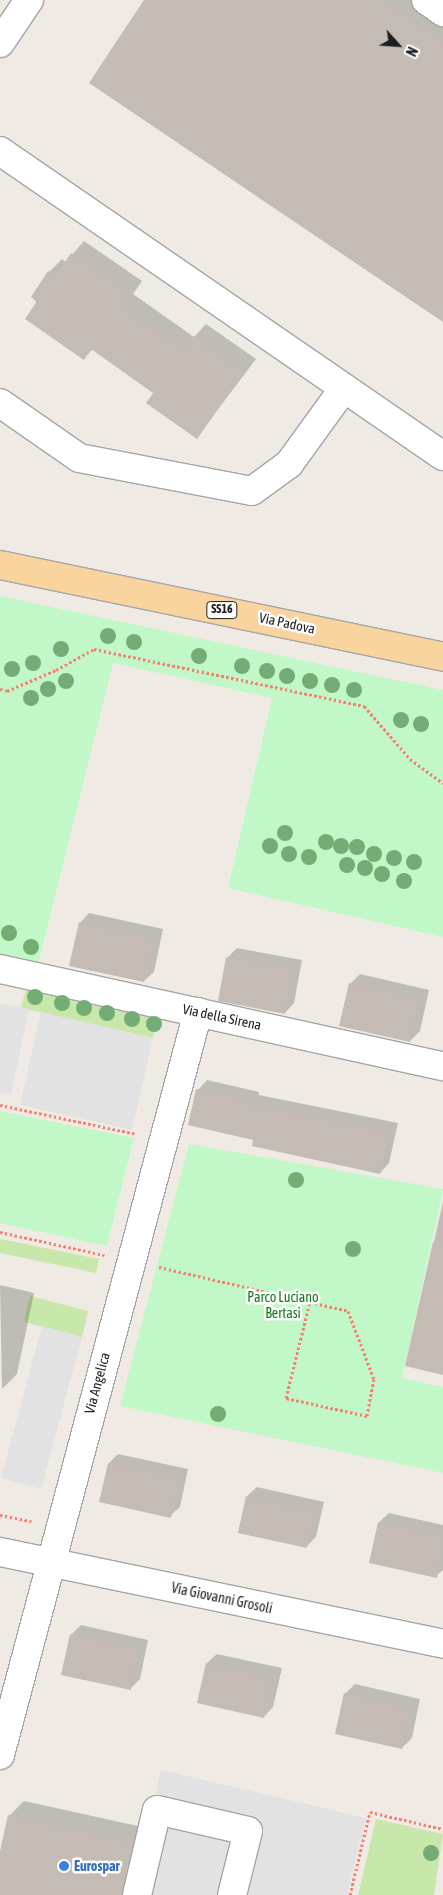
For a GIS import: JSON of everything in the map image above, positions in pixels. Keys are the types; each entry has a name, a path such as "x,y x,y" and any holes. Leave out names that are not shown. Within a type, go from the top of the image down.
{"main road":[{"name":"Via Padova","path":"0,550 71,579"},
{"name":"Via Padova","path":"0,565 443,657"}],"street":[{"path":"0,43 29,0"},
{"path":"426,0 443,12"},
{"path":"0,151 443,456"},
{"path":"0,403 79,458 252,491 289,464 344,388"},
{"name":"Via della Sirena","path":"0,969 443,1066"},
{"name":"Via Angelica","path":"0,1755 49,1562 198,1012"},
{"name":"Via Giovanni Grosoli","path":"0,1552 443,1644"},
{"path":"137,1895 158,1810 248,1831 232,1895"}],"path":[{"path":"0,689 7,691 56,670 94,648 364,706 410,759 443,783"},
{"path":"0,1105 163,1140"},
{"path":"0,1232 130,1261 310,1302 348,1311 374,1379 367,1416 286,1398 310,1302"},
{"path":"350,1895 370,1812 443,1829"}],"green space":[{"path":"0,596 443,690 443,937 228,888 272,698 113,663 38,965 0,958"},
{"path":"27,985 158,1014 153,1038 21,1008"},
{"path":"0,1111 134,1138 107,1246 0,1223"},
{"name":"Parco Luciano Bertasi","path":"189,1144 443,1189 402,1378 443,1387 443,1473 120,1406"},
{"path":"0,1239 99,1259 96,1273 0,1253"},
{"path":"30,1296 88,1311 82,1337 24,1322"},
{"path":"376,1819 443,1834 434,1895 358,1895"}],"shaded area":[{"path":"0,1003 29,1009 11,1095 0,1093"},
{"path":"41,1012 153,1038 132,1130 20,1105"},
{"path":"42,1326 82,1337 41,1489 1,1478"},
{"name":"Eurospar","path":"161,1770 366,1818 347,1895 131,1895"}],"building":[{"path":"144,0 382,0 443,41 443,322 89,83"},
{"path":"71,253 130,295 121,307 182,350 193,336 244,372 197,439 146,403 153,393 91,349 84,360 25,319 37,301 31,297 48,271 55,276"},
{"path":"79,922 154,939 144,982 69,966"},
{"path":"226,957 293,969 285,1014 218,1001"},
{"path":"349,983 420,999 410,1042 339,1026"},
{"path":"196,1089 251,1101 250,1105 389,1132 380,1174 252,1146 253,1140 188,1125"},
{"path":"433,1242 443,1243 443,1375 405,1366"},
{"path":"108,1463 179,1478 171,1518 99,1502"},
{"path":"246,1496 315,1511 307,1548 238,1533"},
{"path":"378,1522 443,1536 437,1578 369,1563"},
{"path":"70,1634 139,1649 131,1690 61,1675"},
{"path":"206,1663 273,1678 264,1718 197,1703"},
{"path":"344,1693 411,1709 402,1749 335,1734"},
{"name":"Eurospar","path":"8,1815 133,1843 122,1895 0,1895 0,1851"}],"place":[{"name":"Eurospar","path":"64,1866"}]}
